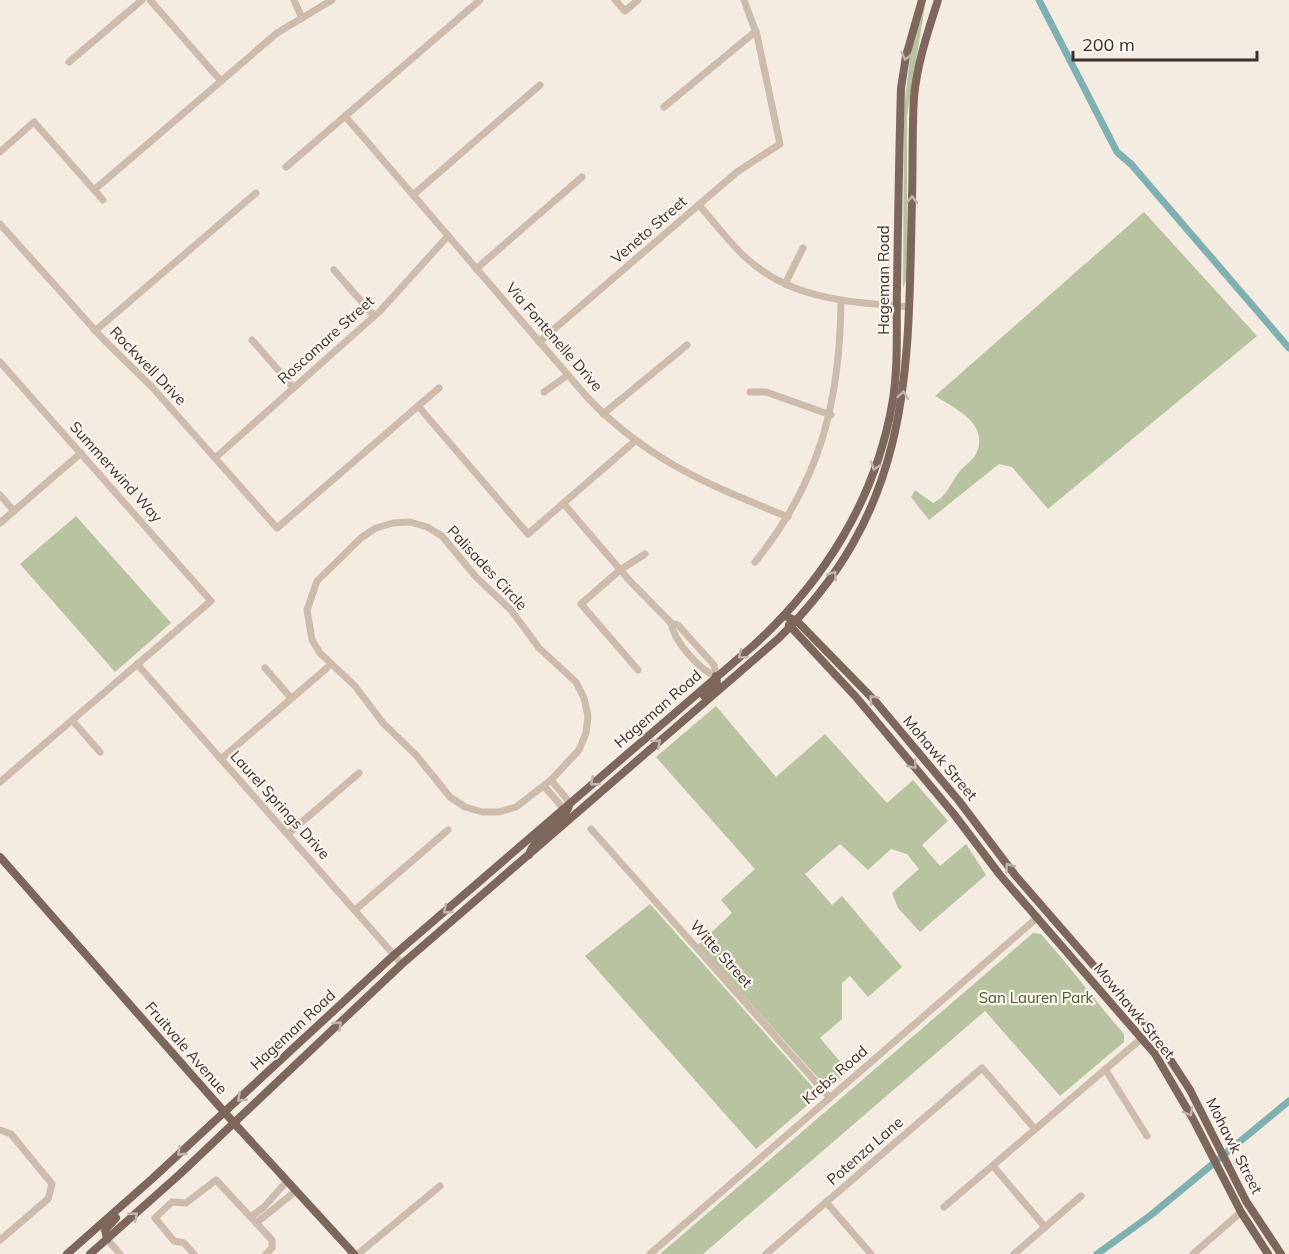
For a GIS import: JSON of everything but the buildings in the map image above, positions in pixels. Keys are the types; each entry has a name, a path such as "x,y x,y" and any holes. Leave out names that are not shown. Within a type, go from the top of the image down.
{"main road":[{"name":"Hageman Road","path":"67,1254 153,1178 394,955 785,616 836,549 859,506 879,456 895,385 898,344 901,88 906,56 922,0"},
{"name":"Hageman Road","path":"90,1254 234,1123 402,964 790,628 844,559 880,487 895,438 904,394 915,96 927,34 938,0"},
{"name":"Mohawk Street","path":"785,616 797,621 876,702 959,801 1015,875 1154,1035 1193,1096 1246,1202 1281,1254"},
{"name":"Mohawk Street","path":"785,616 790,628 856,697 953,813 1000,874 1038,917"},
{"path":"673,729 686,711 717,684 716,676"},
{"path":"528,855 532,844 565,816 567,806"},
{"name":"Fruitvale Avenue","path":"0,856 234,1123 356,1254"},
{"path":"1038,917 1049,922 1086,964 1105,979"},
{"name":"Mowhawk Street","path":"1038,917 1142,1038 1176,1088 1241,1212 1268,1254"},
{"path":"299,1061 310,1038 336,1015 338,1007"},
{"path":"1142,1038 1154,1044 1177,1079 1193,1096"},
{"path":"107,1239 105,1230 141,1197 153,1178"},
{"path":"1241,1212 1249,1217 1274,1254"}],"street":[{"path":"69,62 142,0"},
{"path":"150,0 221,81"},
{"path":"294,0 302,18"},
{"path":"94,190 277,33 332,0"},
{"path":"286,167 480,0"},
{"path":"615,0 625,11 638,0"},
{"path":"664,107 756,31 744,0"},
{"name":"Veneto Street","path":"539,342 751,161 780,144 756,31"},
{"path":"413,195 540,85"},
{"name":"Via Fontenelle Drive","path":"345,116 603,414 635,441 689,475 788,517"},
{"path":"0,152 34,122 103,200"},
{"path":"476,268 582,177"},
{"path":"95,331 256,193"},
{"path":"699,205 746,258 785,284 811,295 841,301 909,307"},
{"name":"Rockwell Drive","path":"0,224 95,331 152,387 277,528 418,406"},
{"name":"Roscomare Street","path":"214,458 374,316 448,236"},
{"path":"785,284 803,248"},
{"path":"334,270 374,316"},
{"path":"755,562 788,517 811,473 831,415 839,365 841,301"},
{"path":"252,340 293,387"},
{"path":"603,414 687,345"},
{"name":"Summerwind Way","path":"0,362 211,600 137,664"},
{"path":"544,392 568,375"},
{"path":"439,388 418,406 528,534 635,441"},
{"path":"750,392 766,392 831,415"},
{"path":"0,523 81,453"},
{"path":"0,495 14,511"},
{"path":"563,503 620,570 672,623 673,633 706,672 716,676"},
{"name":"Palisades Circle","path":"410,522 427,527 442,536 476,577 511,610 539,648 576,682 584,698 588,716 586,734 579,750 544,786 516,807 499,812 482,812 465,807 450,797 416,755 383,723 355,686 320,653 307,625 310,594 327,569 362,537 376,528 393,523 410,522"},
{"path":"638,670 581,604 620,570 645,554"},
{"path":"0,782 137,664"},
{"name":"Laurel Springs Drive","path":"137,664 402,964"},
{"path":"265,668 291,698"},
{"path":"221,759 327,668"},
{"path":"72,720 100,752"},
{"path":"288,834 359,773"},
{"path":"551,780 567,806"},
{"path":"544,786 567,806"},
{"path":"552,794 558,789"},
{"name":"Witte Street","path":"591,829 830,1098"},
{"path":"355,910 448,830"},
{"name":"Krebs Road","path":"650,1254 1038,917"},
{"path":"944,1208 1142,1038"},
{"name":"Potenza Lane","path":"766,1254 982,1068 1035,1129"},
{"path":"1104,1069 1125,1097 1147,1137"},
{"path":"0,1130 11,1134 52,1184 48,1199 0,1240"},
{"path":"993,1166 1046,1227"},
{"path":"194,1254 184,1243 174,1241 155,1218 172,1202 186,1203 216,1180 272,1240 272,1248 266,1254"},
{"path":"253,1220 270,1205 287,1181"},
{"path":"356,1254 440,1186"},
{"path":"270,1205 278,1207 296,1191"},
{"path":"1014,1254 1081,1196"},
{"path":"826,1202 871,1254"},
{"path":"1193,1254 1241,1212"},
{"path":"107,1239 120,1254"}],"green space":[{"path":"926,0 907,116 907,278 903,288 904,107 911,50"},
{"path":"1144,212 1257,336 1048,509 1012,467 999,464 929,520 911,497 915,490 933,503 938,500 960,471 975,456 979,443 975,426 969,419 935,396"},
{"path":"76,516 171,623 115,672 20,564"},
{"path":"716,706 776,777 825,734 887,803 913,780 948,821 922,845 940,866 966,844 986,875 920,932 898,908 892,893 919,869 907,854 891,849 868,870 840,844 805,874 832,905 842,896 902,967 868,997 850,976 842,983 842,1019 820,1038 848,1071 828,1089 698,945 732,913 721,900 755,869 656,757"},
{"path":"650,904 818,1093 817,1097 756,1149 585,956"},
{"name":"San Lauren Park","path":"1033,933 1041,934 1062,958 1124,1034 1124,1042 1060,1096 985,1011 703,1254 660,1254"}],"waterway":[{"path":"1039,0 1117,152 1131,164 1289,348"},
{"path":"1097,1254 1151,1215 1289,1101"}]}
